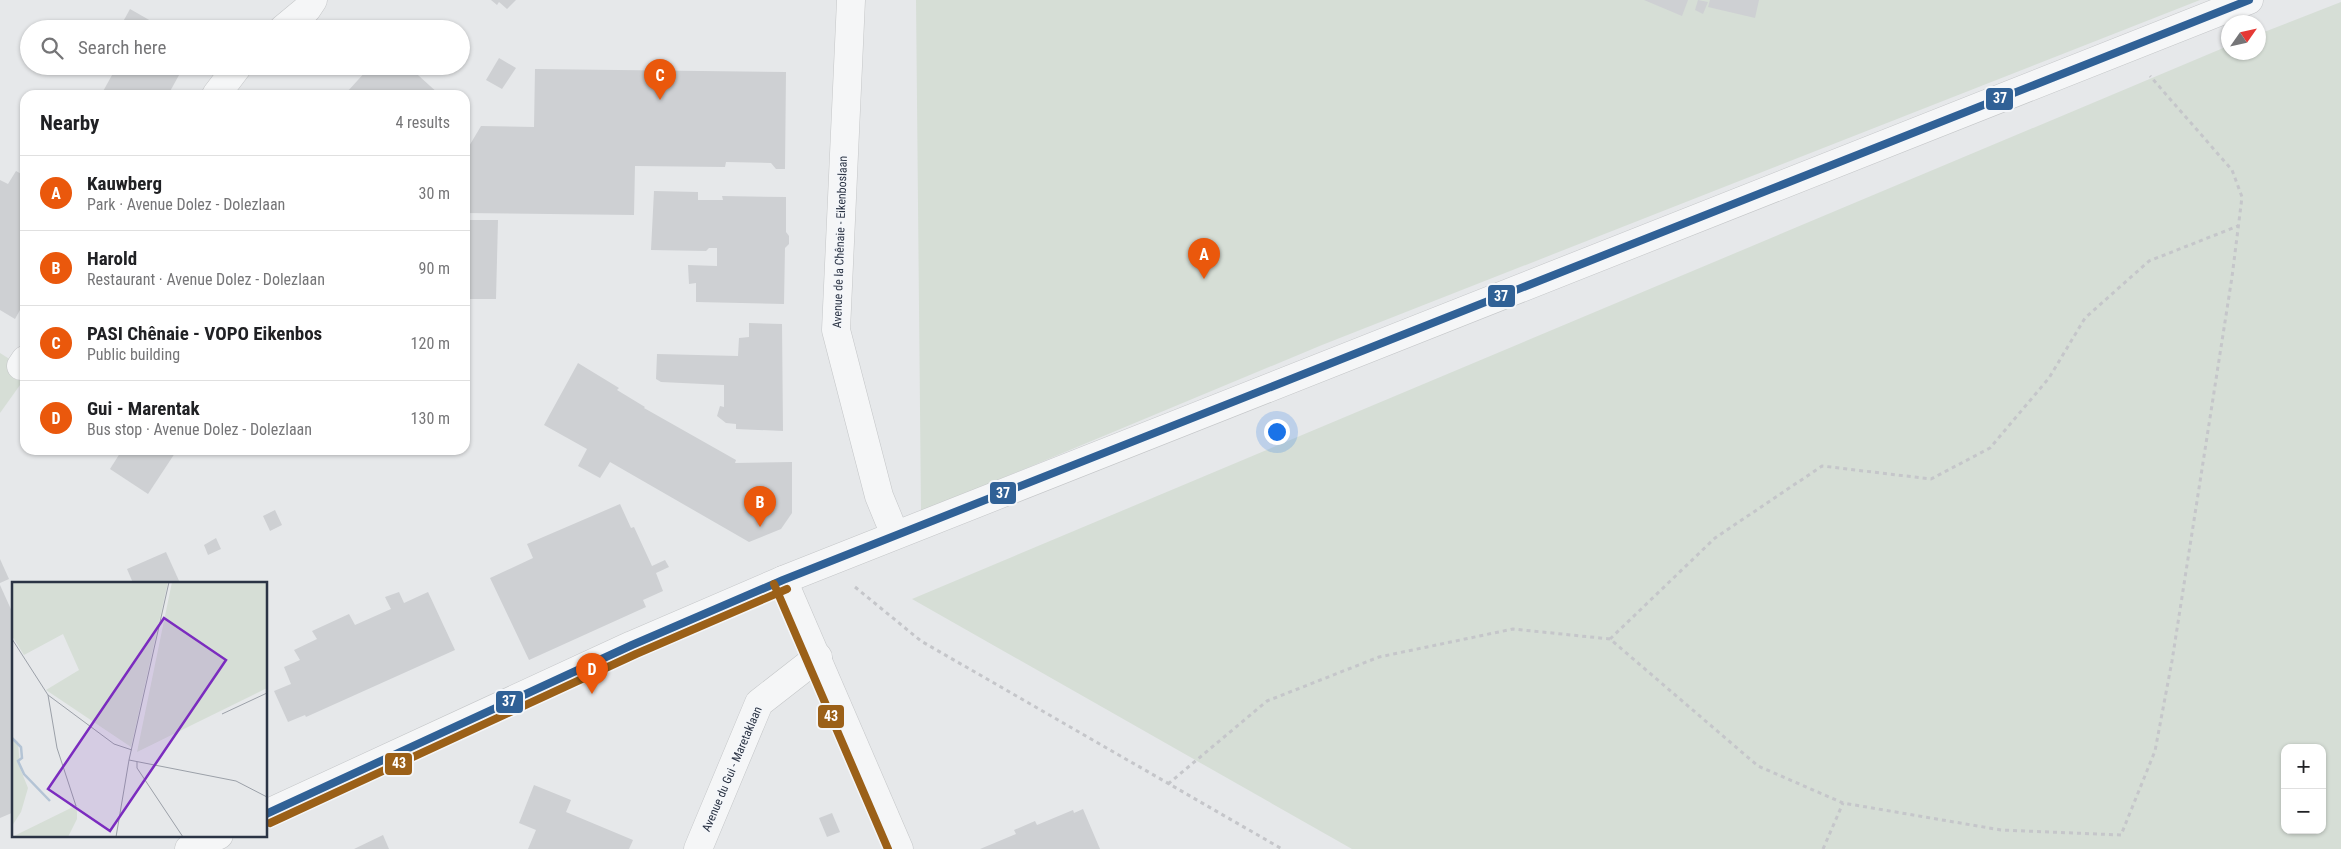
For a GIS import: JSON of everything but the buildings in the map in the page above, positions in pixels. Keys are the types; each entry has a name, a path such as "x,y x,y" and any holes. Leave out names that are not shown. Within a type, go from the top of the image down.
{"street":[{"path":"294,20 307,9 313,0"},
{"name":"Avenue de la Chênaie - Eikenboslaan","path":"851,0 836,330 879,496 895,535"},
{"path":"268,813 632,645 783,580 2249,0"},
{"path":"220,90 231,75"},
{"path":"783,580 818,657 899,849"},
{"name":"Avenue du Gui - Maretaklaan","path":"698,849 759,703 818,657"},
{"path":"189,849 218,836"}],"path":[{"path":"1168,784 1267,701 1379,657 1513,629 1610,639 1758,766 1843,803 2001,830 2121,835 2155,751 2178,622 2242,197 2232,170 2152,78 2132,46"},
{"path":"1610,639 1715,538 1822,466 1931,479 1990,448 2049,378 2085,318 2149,261 2238,226"},
{"path":"840,557 855,588 921,640 1282,849"},
{"path":"1823,849 1843,803"}],"shaded area":[{"path":"916,0 2200,0 1322,345 921,512"},
{"path":"2341,2 2341,849 1352,849 912,599 2221,49 2221,60 2266,60 2266,31"},
{"path":"0,353 11,360 20,372 20,385 0,413"}],"transit line":[{"name":"37","path":"268,813 632,645 783,580 2249,0"},
{"name":"43","path":"774,584 888,849"},
{"name":"43","path":"270,823 636,654 787,589"}],"place":[{"name":"PASI Chênaie - VOPO Eikenbos","path":"660,100"},
{"name":"Kauwberg","path":"1204,279"},
{"name":"Harold","path":"760,527"},
{"name":"Gui - Marentak","path":"592,694"}]}
